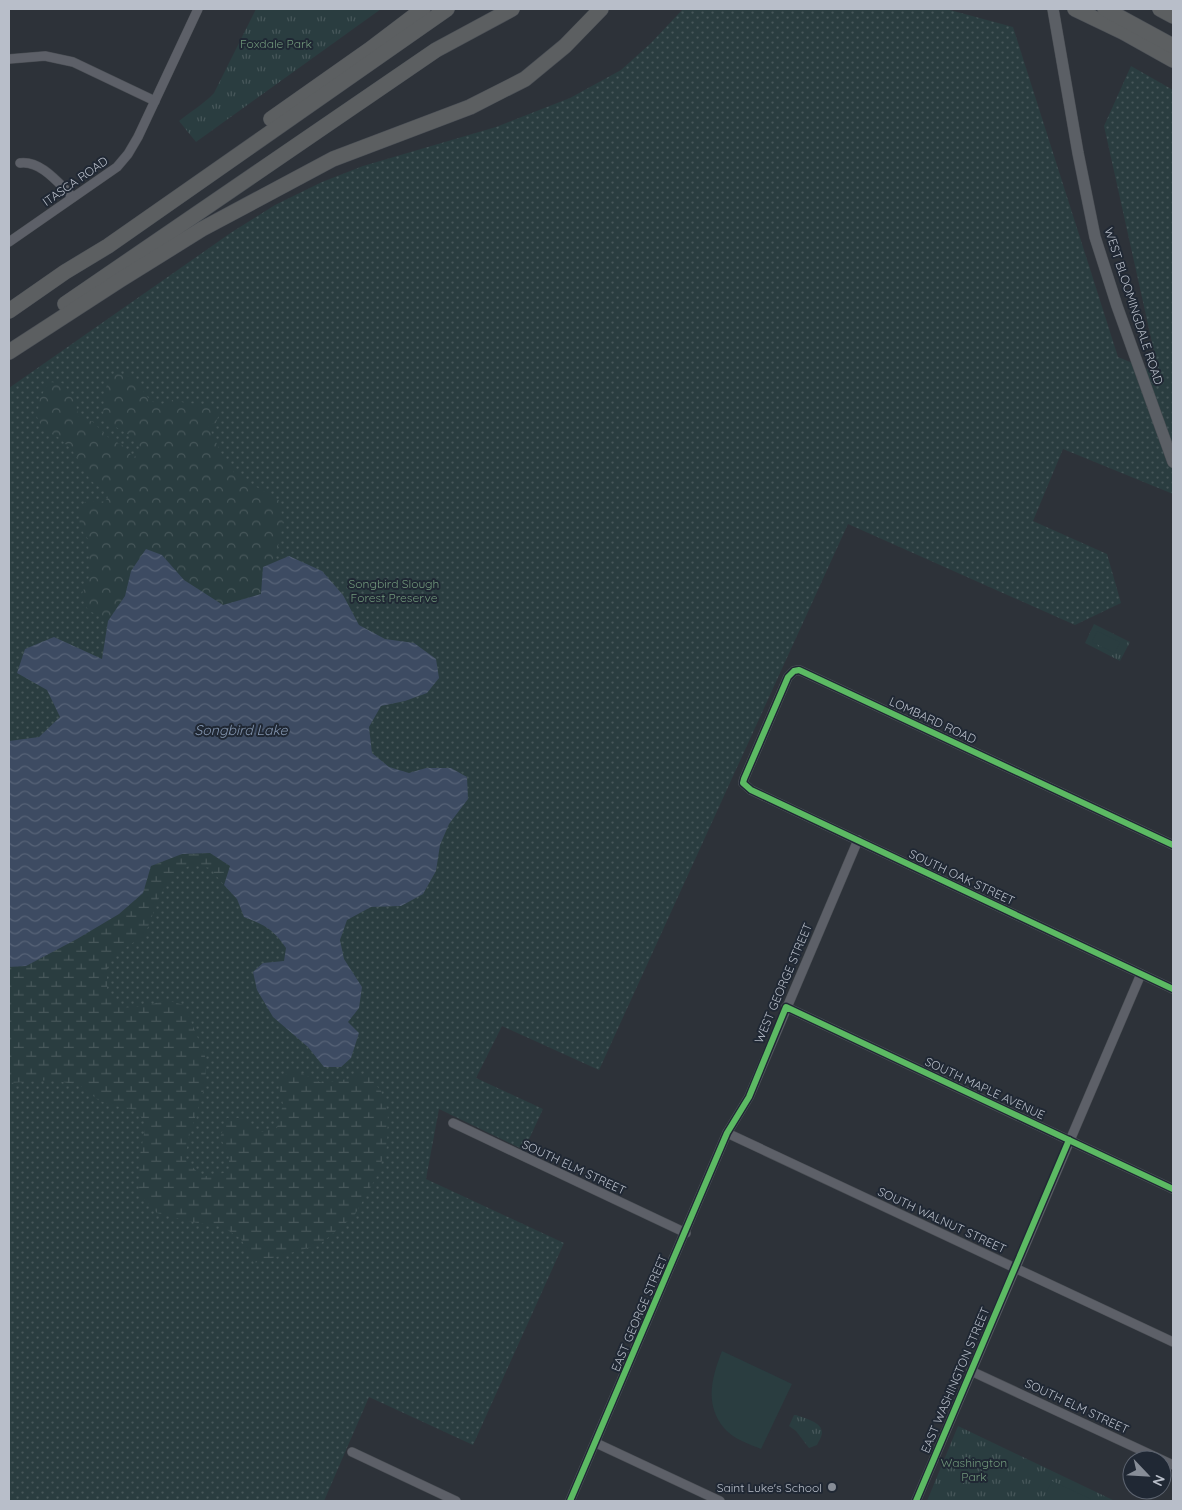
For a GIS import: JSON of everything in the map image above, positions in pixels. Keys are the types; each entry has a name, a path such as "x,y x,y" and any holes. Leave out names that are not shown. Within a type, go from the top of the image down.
{"highway":[{"path":"65,272 128,221 424,9"},
{"path":"9,311 65,272 108,246 447,9"},
{"path":"9,345 107,275 436,50 512,9"},
{"path":"1075,9 1115,28 1173,60"},
{"path":"1105,9 1173,46"},
{"path":"1160,9 1173,16"},
{"path":"9,352 202,229 325,163 470,107 525,79 566,46 600,10"}],"street":[{"name":"ITASCA ROAD","path":"9,242 117,167 128,154 138,137 198,9"},
{"name":"WEST BLOOMINGDALE ROAD","path":"1054,13 1078,153 1095,237 1117,306 1173,462"},
{"path":"9,59 45,56 73,62 155,101"},
{"path":"20,163 26,162 45,170 73,197"},
{"name":"LOMBARD ROAD","path":"744,783 745,773 788,677 794,671 799,670 1173,845"},
{"name":"SOUTH OAK STREET","path":"744,783 747,788 1173,989"},
{"name":"WEST GEORGE STREET","path":"727,1133 749,1097 858,840"},
{"name":"EAST WASHINGTON STREET","path":"916,1501 1141,974"},
{"name":"SOUTH MAPLE AVENUE","path":"786,1007 1173,1189"},
{"name":"SOUTH ELM STREET","path":"453,1122 686,1233"},
{"name":"EAST GEORGE STREET","path":"570,1501 686,1233 727,1133"},
{"name":"SOUTH WALNUT STREET","path":"727,1133 1173,1342"},
{"name":"SOUTH ELM STREET","path":"971,1371 1173,1465"},
{"path":"596,1443 720,1501"},
{"path":"352,1452 456,1501"}],"green space":[{"name":"Foxdale Park","path":"256,9 381,9 196,142 179,121 214,93"},
{"name":"Songbird Slough Forest Preserve","path":"683,9 946,9 1013,27 1118,357 1159,374 1104,126 1131,66 1173,90 1173,494 1063,449 1033,521 1107,554 1121,603 1075,625 848,524 599,1070 502,1026 476,1078 543,1109 524,1150 439,1109 426,1179 564,1243 473,1445 369,1397 324,1501 9,1501 9,388 232,232 275,205 322,182 363,166 496,127 570,98 621,70 651,43"},
{"path":"117,374 132,377 150,400 159,405 173,400 215,405 219,414 216,423 208,425 224,459 235,474 280,501 283,525 274,563 263,568 261,594 222,605 184,580 162,555 131,571 125,596 108,621 88,610 81,596 92,570 88,539 80,528 79,512 84,503 90,499 96,503 104,502 108,497 103,490 90,480 71,449 58,437 43,430 37,417 40,398 49,382 62,383 74,398 78,416 93,422 108,437 125,447 133,458 141,451 138,440 103,417 104,398 108,380"},
{"path":"1094,624 1130,642 1120,661 1085,643"},
{"path":"1097,631 1120,642 1115,653 1092,642"},
{"path":"210,853 230,866 224,885 210,868 192,864 173,875 160,895 145,935 111,957 107,968 107,993 121,1008 146,1006 166,1000 184,1005 205,1055 206,1083 189,1137 185,1159 202,1177 229,1172 229,1153 220,1138 227,1118 242,1118 257,1133 277,1128 283,1104 278,1082 292,1069 322,1083 348,1079 366,1073 381,1091 388,1112 387,1146 376,1178 354,1216 319,1245 254,1263 241,1239 223,1227 192,1222 157,1213 139,1194 140,1155 146,1124 136,1110 111,1105 98,1100 80,1085 51,1080 9,1083 9,967 22,966 143,893 151,866 182,854"},
{"path":"722,1351 792,1384 761,1449 741,1441 728,1432 714,1410 712,1400 713,1380"},
{"path":"794,1415 812,1421 819,1426 822,1434 817,1445 809,1448 796,1431 789,1426"},
{"name":"Washington Park","path":"958,1426 1115,1501 927,1501"},
{"path":"1052,1481 1095,1501 1042,1501"}],"water":[{"name":"Songbird Lake","path":"146,549 162,555 184,580 223,605 261,594 263,567 289,556 322,571 343,595 359,625 385,639 414,643 436,659 439,678 427,693 405,701 381,706 369,727 372,753 389,767 409,773 426,768 451,768 467,777 468,799 449,824 440,845 436,871 423,894 401,906 371,907 347,920 340,940 344,959 362,987 359,1008 348,1022 359,1033 351,1058 341,1067 324,1067 308,1047 273,1017 257,990 253,972 263,963 284,961 286,948 268,928 244,917 237,899 224,885 230,866 210,853 182,854 151,866 143,893 119,914 26,966 9,967 9,741 39,737 60,717 47,690 17,673 25,649 54,637 102,659 108,621 125,596 131,571"}],"cycle path":[{"path":"1173,845 799,670 794,671 788,677 743,783 751,790 1173,989"},
{"path":"570,1501 727,1133 749,1097 786,1007 1173,1189"},
{"path":"916,1501 1069,1140"}],"place":[{"name":"Saint Luke's School","path":"832,1487"}]}
